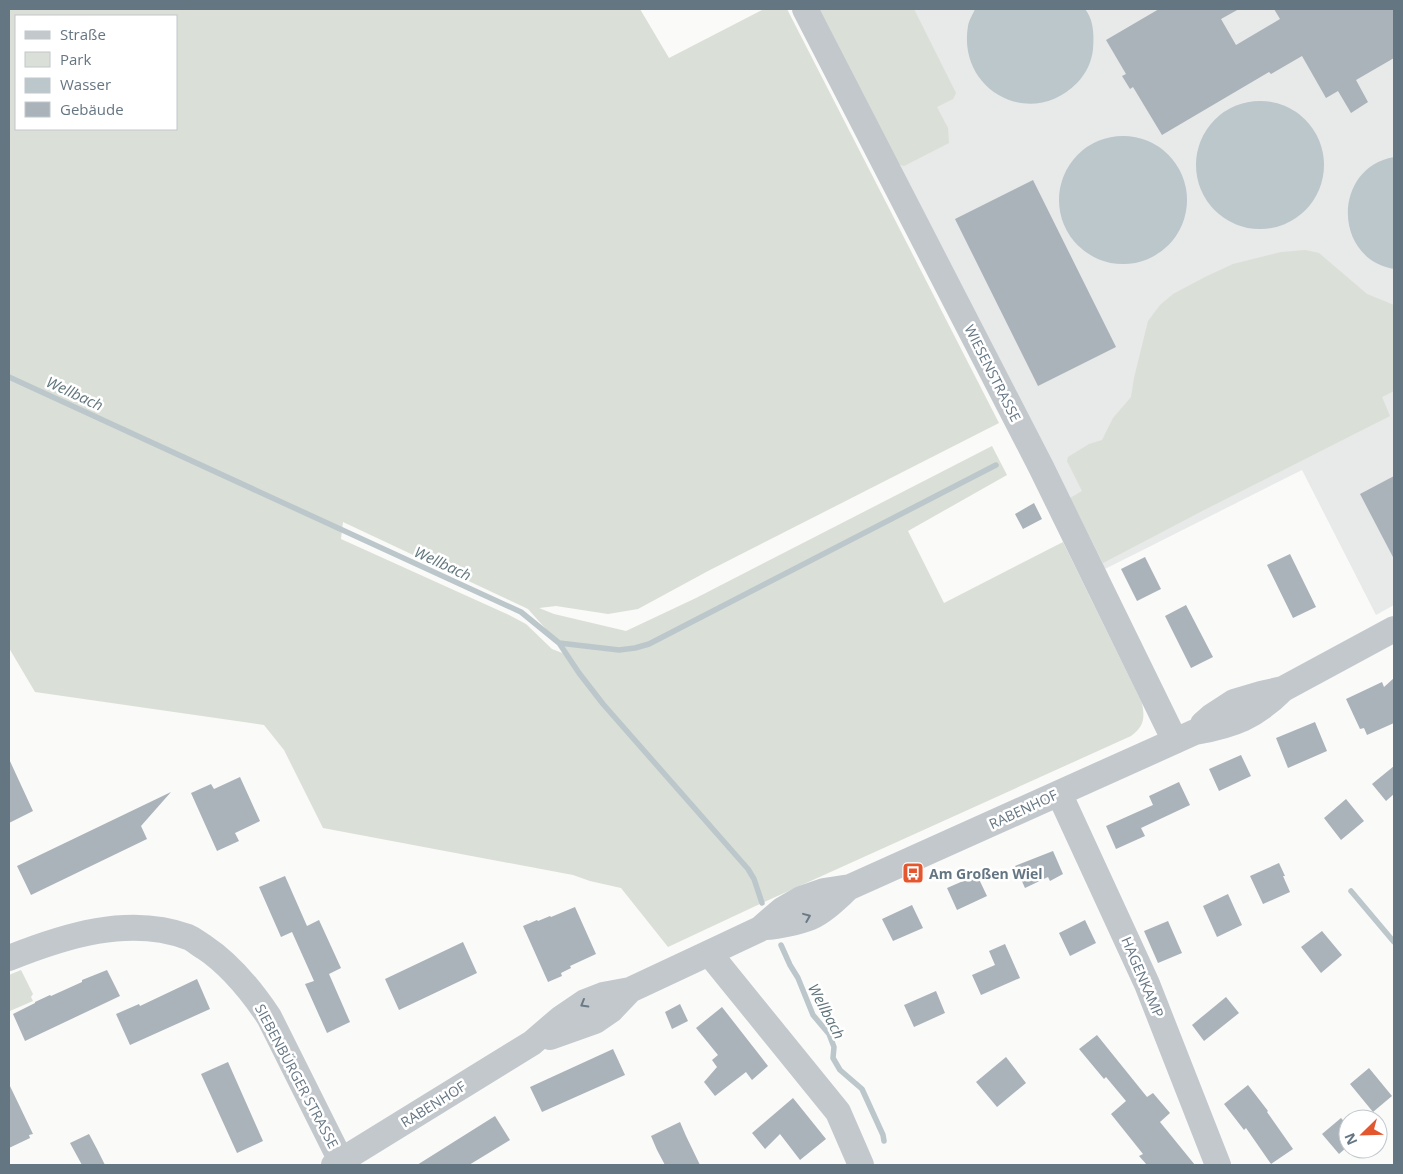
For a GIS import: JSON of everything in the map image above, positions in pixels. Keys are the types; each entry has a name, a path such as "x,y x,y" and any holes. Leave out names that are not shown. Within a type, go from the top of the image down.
{"street":[{"name":"WIESENSTRASSE","path":"805,9 1042,468 1185,736"},
{"name":"RABENHOF","path":"338,1163 532,1043 560,1019 585,1002 603,995 630,990 709,953 760,928 782,910 801,899 824,891 850,887 1185,736 1244,719 1268,704 1283,689 1394,629"},
{"name":"HAGENKAMP","path":"1059,793 1147,984 1218,1165"},
{"name":"SIEBENBÜRGER STRASSE","path":"9,958 49,943 92,931 127,928 163,930 189,938 230,967 259,1001 269,1017 338,1163"},
{"path":"709,953 838,1112 860,1165"}],"shaded area":[{"path":"815,9 1394,9 1394,605 1376,615 1302,470 1101,571"}],"green space":[{"path":"9,9 640,9 669,58 764,9 787,9 999,423 708,571 638,609 608,614 556,606 539,608 554,614 626,631 696,598 992,446 1007,475 908,531 944,603 1063,542 1142,703 1143,722 1139,729 1131,736 668,947 621,888 573,875 323,828 284,750 264,725 35,692 9,648","holes":["343,522 528,609 570,656 552,649 526,624 509,615 341,539"]},
{"path":"815,9 914,9 956,93 953,99 937,107 948,128 949,143 904,166 894,163"},
{"path":"1305,250 1319,253 1367,294 1394,305 1394,391 1382,397 1390,416 1103,563 1070,498 1082,491 1067,461 1068,457 1089,444 1102,440 1113,418 1131,397 1148,321 1160,305 1173,294 1233,264 1281,252"},
{"path":"21,970 33,994 31,997 33,1001 10,1011 9,975"}],"water":[{"path":"975,9 1085,9 1093,28 1093,49 1086,71 1077,83 1059,97 1039,103 1019,103 1001,96 986,85 974,69 968,49 968,26"},
{"path":"1260,101 1284,106 1305,120 1319,141 1324,165 1319,189 1305,210 1284,224 1260,229 1236,224 1215,210 1201,189 1196,165 1201,141 1215,120 1236,106"},
{"path":"1123,136 1147,141 1159,147 1168,155 1176,164 1182,176 1187,200 1182,224 1176,236 1168,245 1159,253 1147,259 1123,264 1099,259 1087,253 1078,245 1070,236 1064,224 1059,200 1064,176 1070,164 1078,155 1087,147 1099,141"},
{"path":"1394,157 1394,269 1374,262 1360,249 1351,232 1348,213 1351,195 1359,178 1374,165"}],"building":[{"path":"1159,9 1239,9 1221,19 1236,45 1280,19 1274,9 1394,9 1394,58 1356,80 1368,102 1351,113 1338,91 1326,98 1302,56 1271,74 1269,72 1162,135 1133,87 1130,89 1122,76 1126,74 1106,40"},
{"path":"1033,180 1116,347 1038,386 955,219"},
{"path":"1394,476 1394,559 1360,494"},
{"path":"1034,503 1042,519 1023,529 1015,514"},
{"path":"1290,554 1316,607 1293,618 1267,565"},
{"path":"1145,557 1161,589 1137,601 1121,569"},
{"path":"1186,605 1213,657 1191,668 1165,616"},
{"path":"1394,678 1394,723 1367,735 1364,728 1360,729 1346,699 1382,682 1384,687"},
{"path":"1315,722 1327,751 1288,768 1276,738"},
{"path":"1241,755 1251,776 1219,791 1209,769"},
{"path":"9,759 33,811 9,823"},
{"path":"1394,766 1394,794 1386,801 1372,784"},
{"path":"240,777 260,821 235,833 239,841 217,851 191,793 211,784 214,789"},
{"path":"1179,782 1190,805 1141,828 1145,836 1116,849 1106,826 1153,805 1149,796"},
{"path":"171,792 141,826 147,839 31,895 17,866"},
{"path":"1346,799 1364,821 1341,840 1324,818"},
{"path":"1053,851 1063,874 1050,881 1048,877 1025,888 1015,866"},
{"path":"1279,863 1290,892 1263,904 1250,876"},
{"path":"977,875 987,896 957,910 947,888"},
{"path":"285,876 307,926 319,920 341,968 329,974 350,1022 327,1033 305,984 314,981 292,932 281,937 259,887"},
{"path":"1228,894 1242,925 1217,937 1203,906"},
{"path":"912,905 923,928 893,941 882,919"},
{"path":"575,907 596,954 570,966 571,968 561,973 562,976 548,982 523,926"},
{"path":"1085,920 1096,943 1070,956 1059,933"},
{"path":"1168,921 1182,953 1158,963 1144,931"},
{"path":"1322,931 1342,955 1321,973 1301,947"},
{"path":"463,942 477,973 399,1010 385,979"},
{"path":"1005,944 1020,978 981,995 972,975 995,965 989,951"},
{"path":"107,970 120,996 25,1041 13,1014 50,995 82,982 82,980"},
{"path":"197,979 210,1009 130,1045 116,1014 139,1004 140,1006"},
{"path":"936,991 945,1013 914,1027 904,1005"},
{"path":"1226,997 1239,1013 1204,1041 1192,1025"},
{"path":"680,1004 688,1021 672,1029 665,1012"},
{"path":"722,1007 768,1066 752,1080 746,1072 715,1096 704,1082 717,1067 712,1060 718,1055 696,1028"},
{"path":"1097,1035 1147,1097 1153,1093 1170,1113 1160,1122 1195,1165 1147,1165 1139,1156 1143,1154 1111,1114 1126,1101 1106,1077 1104,1079 1079,1049"},
{"path":"613,1049 625,1075 542,1112 530,1087"},
{"path":"1006,1057 1026,1083 997,1107 976,1082"},
{"path":"228,1062 263,1141 237,1153 201,1074"},
{"path":"1369,1068 1392,1096 1377,1109 1371,1109 1350,1084"},
{"path":"9,1084 33,1134 29,1135 30,1138 9,1148"},
{"path":"1248,1085 1293,1149 1271,1164 1246,1128 1244,1130 1224,1104"},
{"path":"793,1098 826,1139 800,1160 780,1134 765,1149 752,1133"},
{"path":"495,1116 510,1140 469,1165 417,1165"},
{"path":"1338,1121 1338,1153 1322,1134"},
{"path":"680,1122 700,1165 665,1165 657,1150 651,1136"},
{"path":"89,1134 105,1165 82,1165 70,1143"}],"waterway":[{"name":"Wellbach","path":"9,377 521,612 559,643 603,704 748,869 754,879 762,903"},
{"path":"559,643 619,650 649,644 996,465"},
{"path":"1351,891 1394,942"},
{"name":"Wellbach","path":"781,945 798,978 813,1015 829,1034 834,1047 833,1058 840,1070 862,1089 884,1141"}],"place":[{"name":"Am Großen Wiel","path":"913,873"}]}
